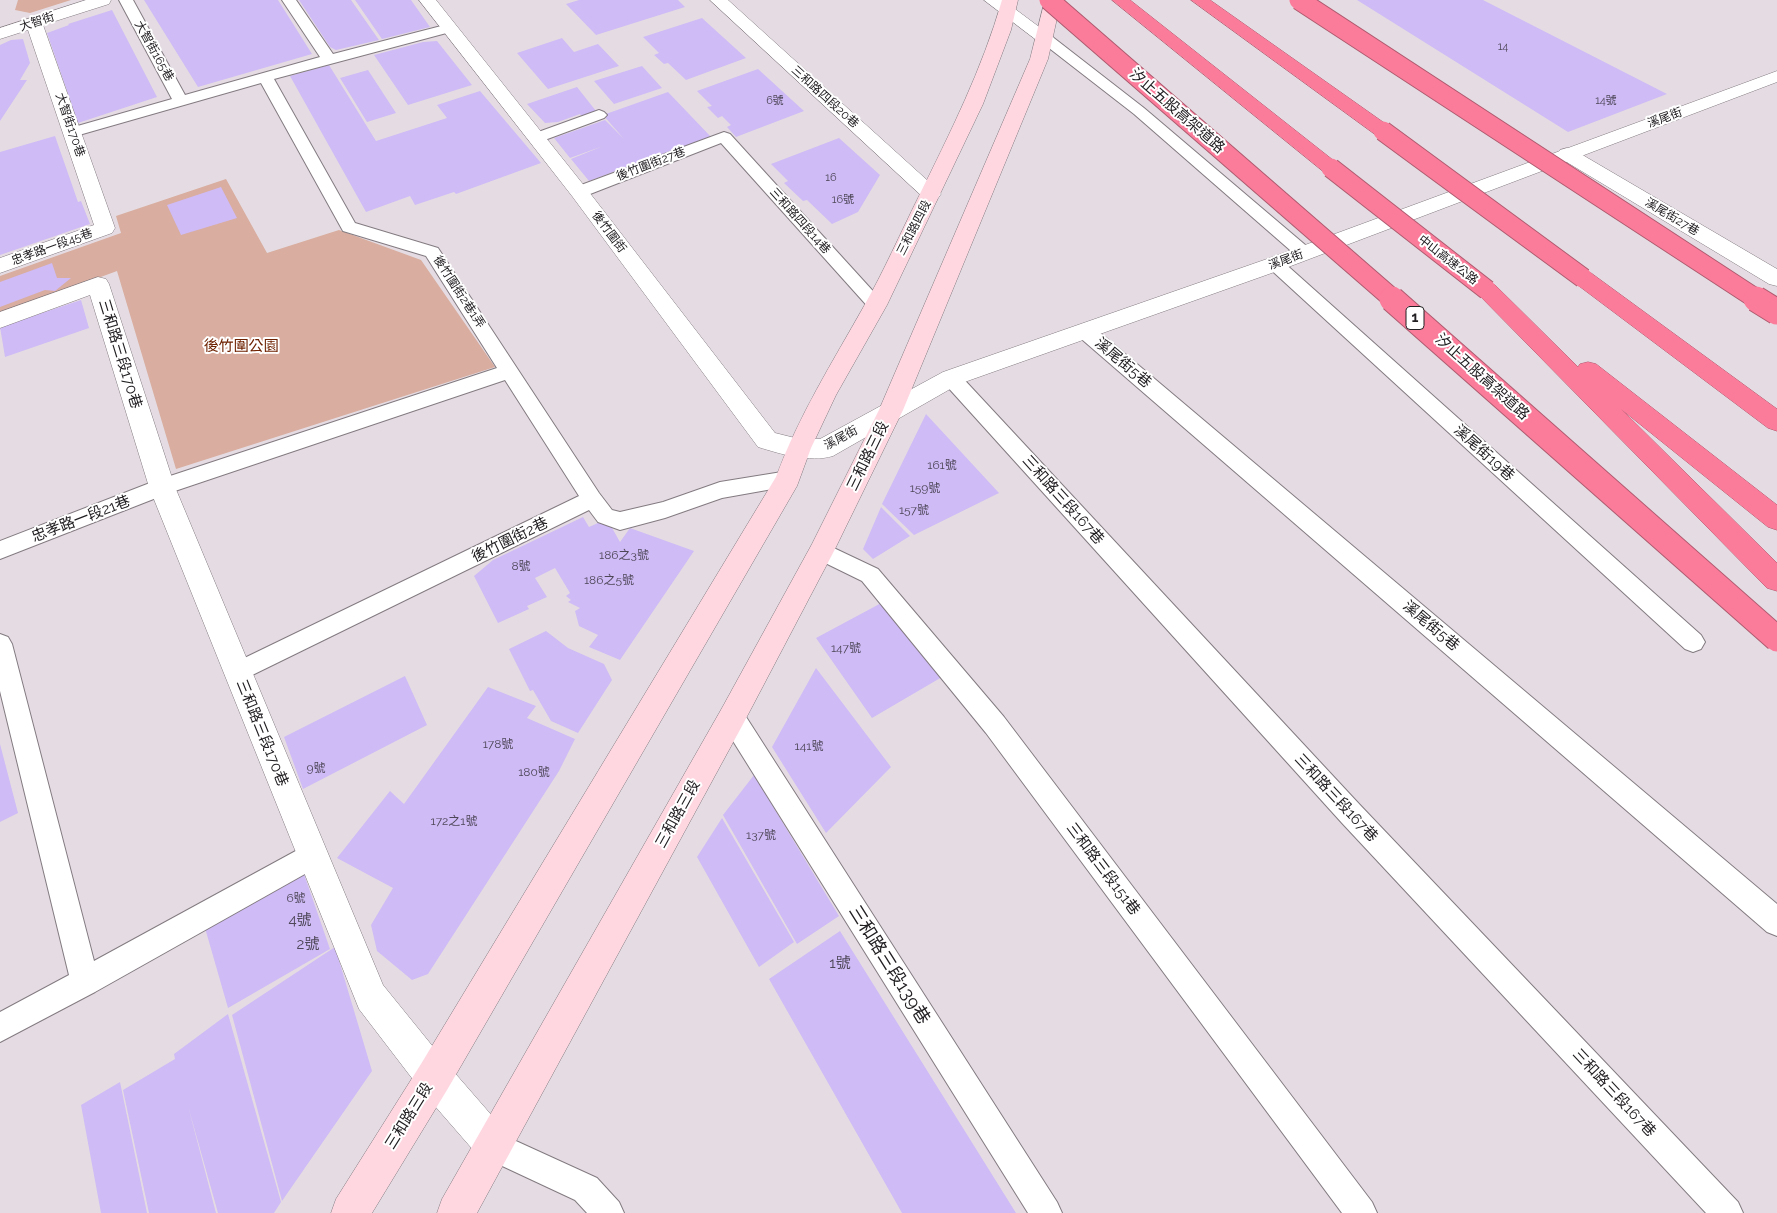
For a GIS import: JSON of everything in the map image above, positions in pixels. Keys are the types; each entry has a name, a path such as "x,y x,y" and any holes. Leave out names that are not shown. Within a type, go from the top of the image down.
{"highway":[{"name":"汐止五股高架道路","path":"1051,0 1351,262 1777,639"},
{"path":"1199,0 1583,278 1777,422"},
{"path":"1299,0 1777,312"},
{"name":"中山高速公路","path":"1125,4 1777,520"},
{"path":"1487,290 1777,580"}],"main road":[{"path":"891,410 1039,59 1045,38 1051,0"},
{"name":"三和路四段","path":"799,448 824,395 876,305 932,194 974,104 1003,4"},
{"name":"三和路三段","path":"456,1213 732,717 821,551 891,410"},
{"name":"三和路三段","path":"350,1213 434,1077 788,479 799,448"}],"street":[{"name":"大智街","path":"0,34 103,0"},
{"name":"後竹圍街","path":"427,0 579,192 767,440 799,448"},
{"name":"三和路四段20巷","path":"718,0 932,194"},
{"path":"1003,4 1045,38"},
{"name":"大智街170巷","path":"34,23 105,228"},
{"name":"溪尾街","path":"799,448 824,449 951,378 1275,264 1777,76"},
{"name":"溪尾街27巷","path":"1567,154 1777,279"},
{"name":"忠孝路一段45巷","path":"0,266 105,228"},
{"name":"三和路三段170巷","path":"0,320 98,284 162,487 371,997 434,1077 494,1146"}],"lane":[{"name":"大智街165巷","path":"126,0 182,101"},
{"path":"289,0 328,59"},
{"path":"72,132 328,59 449,28"},
{"path":"1045,38 1140,111 1304,253"},
{"name":"後竹圍街2巷1弄","path":"265,77 349,227 432,252 592,499"},
{"path":"536,138 599,115"},
{"name":"後竹圍街27巷","path":"579,192 724,136"},
{"name":"三和路四段14巷","path":"724,136 876,305"},
{"name":"溪尾街19巷","path":"1275,264 1693,642"},
{"name":"溪尾街5巷","path":"1085,331 1777,922"},
{"name":"忠孝路一段21巷","path":"0,550 162,487 510,371"},
{"name":"三和路三段167巷","path":"951,378 1351,814 1727,1213"},
{"path":"592,499 605,516 620,521 665,510 720,490 788,479"},
{"name":"後竹圍街2巷","path":"238,672 592,499"},
{"name":"三和路三段151巷","path":"821,551 870,575 995,725 1362,1213"},
{"path":"0,644 85,982"},
{"name":"三和路三段139巷","path":"732,717 1046,1213"},
{"path":"0,1028 312,856"},
{"path":"494,1146 586,1189 608,1213"}],"green space":[{"path":"18,0 71,0 30,13 15,10"},
{"name":"後竹圍公園","path":"226,179 267,253 339,230 421,260 495,367 176,469 117,271 0,314 0,276 121,233 116,216"}],"building":[{"path":"144,0 278,0 312,54 198,87"},
{"path":"299,0 351,0 379,40 336,50 330,47"},
{"path":"355,0 411,0 430,27 382,39"},
{"path":"579,0 678,0 685,7 596,35 566,4"},
{"path":"1357,0 1483,0 1667,94 1568,132"},
{"path":"112,10 157,97 78,123 47,33"},
{"path":"702,18 746,58 686,80 668,63 664,64 654,55 659,53 643,37"},
{"path":"562,38 574,52 598,44 619,66 548,89 517,53"},
{"path":"23,39 30,63 20,80 27,80 0,121 0,45 11,40"},
{"path":"437,41 472,85 408,105 374,55 423,42"},
{"path":"329,65 376,141 447,118 437,105 480,91 541,163 456,194 454,192 415,205 410,196 366,212 290,76"},
{"path":"642,66 662,88 614,104 594,81"},
{"path":"758,69 804,111 736,137 727,127 731,125 722,116 718,118 707,107 712,106 697,91"},
{"path":"368,70 396,113 367,122 340,78"},
{"path":"577,87 596,111 582,117 580,114 558,122 545,123 527,104"},
{"path":"668,92 712,138 589,181 571,159 603,146 570,158 554,138 605,120 624,139 603,115"},
{"path":"55,136 78,202 81,201 90,224 0,255 0,152"},
{"path":"839,138 880,175 858,212 832,224 807,200 803,201 784,183 788,181 771,164"},
{"path":"221,187 237,218 181,235 167,205"},
{"path":"52,263 57,278 71,278 55,291 45,290 0,307 0,282"},
{"path":"81,300 89,328 5,357 0,327"},
{"path":"926,414 999,493 914,535 882,504"},
{"path":"881,507 910,536 873,559 863,549"},
{"path":"583,517 589,527 607,519 620,542 630,528 694,551 620,660 589,647 598,635 579,626 575,611 580,608 568,602 571,600 566,596 570,593 555,568 535,578 547,597 527,606 529,609 498,623 474,576 493,560"},
{"path":"885,601 942,677 872,718 816,638"},
{"path":"546,631 568,648 604,664 612,680 578,733 551,721 533,690 530,691 509,649"},
{"path":"816,668 891,767 826,833 772,747"},
{"path":"405,676 427,725 303,789 284,737"},
{"path":"488,687 536,706 527,718 575,739 559,771 428,974 412,980 377,951 371,925 393,888 337,858 390,791 404,804"},
{"path":"0,744 18,813 0,822"},
{"path":"754,775 839,916 797,944 723,815"},
{"path":"722,818 794,942 759,967 697,857"},
{"path":"304,874 330,949 228,1008 205,928"},
{"path":"840,931 1016,1213 902,1213 769,979"},
{"path":"335,947 372,1071 282,1201 232,1015"},
{"path":"228,1014 281,1202 274,1213 218,1213 188,1106 216,1213 149,1213 123,1090 175,1059 174,1054"},
{"path":"120,1082 147,1213 101,1213 81,1105"}]}
